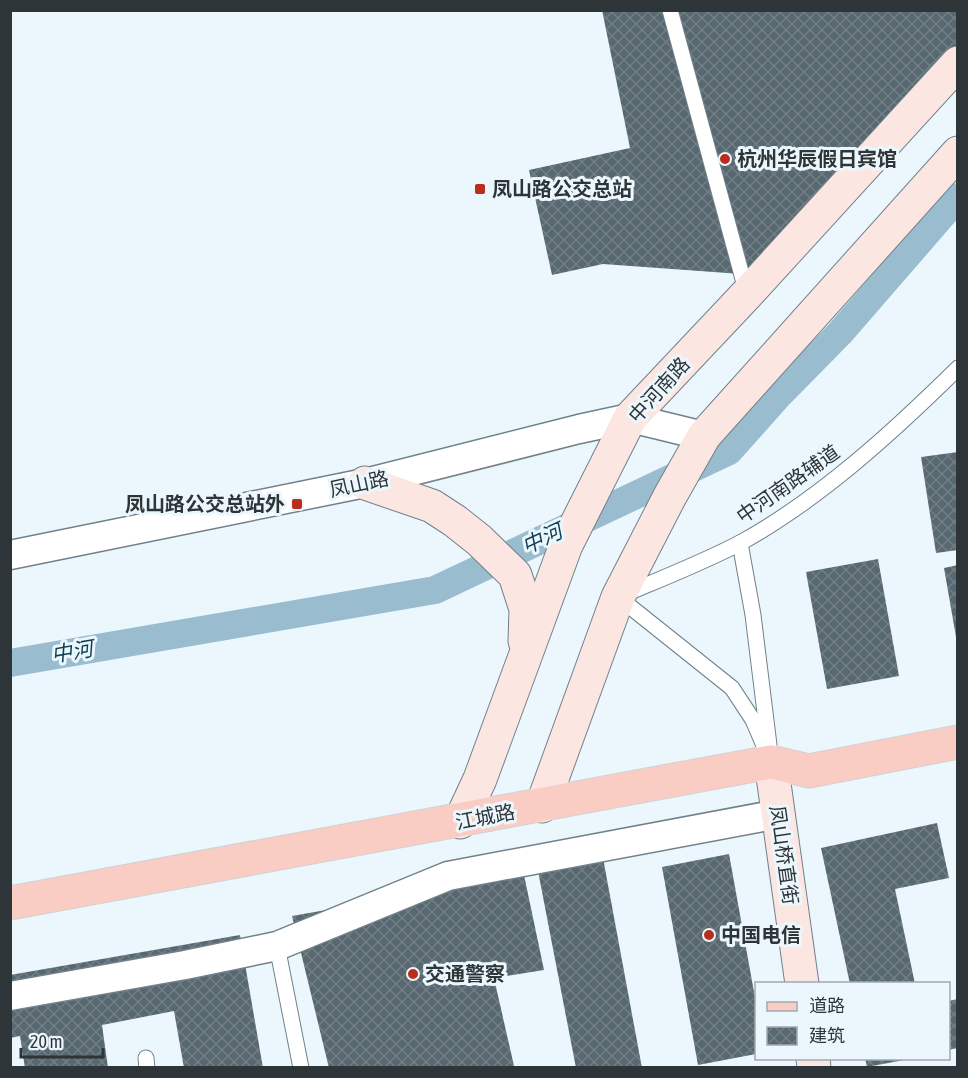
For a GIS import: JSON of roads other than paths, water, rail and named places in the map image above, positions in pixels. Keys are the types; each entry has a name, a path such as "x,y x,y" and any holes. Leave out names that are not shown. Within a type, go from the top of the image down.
{"main road":[{"name":"中河南路","path":"460,822 480,779 566,545 630,418 747,294 957,63"},
{"path":"542,806 618,597 700,443 957,153"},
{"path":"365,483 432,506 478,540 515,575 526,609 525,658"},
{"name":"江城路","path":"10,903 460,822 771,762 809,771 957,742"},
{"name":"凤山桥直街","path":"771,762 802,982"}],"street":[{"name":"凤山路","path":"10,555 365,483 630,418 700,443"},
{"path":"10,996 277,946 448,876 778,814"}],"lane":[{"path":"670,10 747,294"},
{"name":"中河南路辅道","path":"618,597 740,543 836,478 888,435 957,368"},
{"path":"740,543 753,615 771,762"},
{"path":"618,597 732,688 753,720 771,762"},
{"path":"277,946 301,1068"}],"waterway":[{"name":"中河","path":"10,663 435,590 729,451 778,396 840,333 958,197"}],"place":[{"name":"杭州华辰假日宾馆","path":"725,159"},
{"name":"凤山路公交总站","path":"480,189"},
{"name":"凤山路公交总站外","path":"297,504"},
{"name":"中国电信","path":"709,935"},
{"name":"交通警察","path":"413,974"}]}
